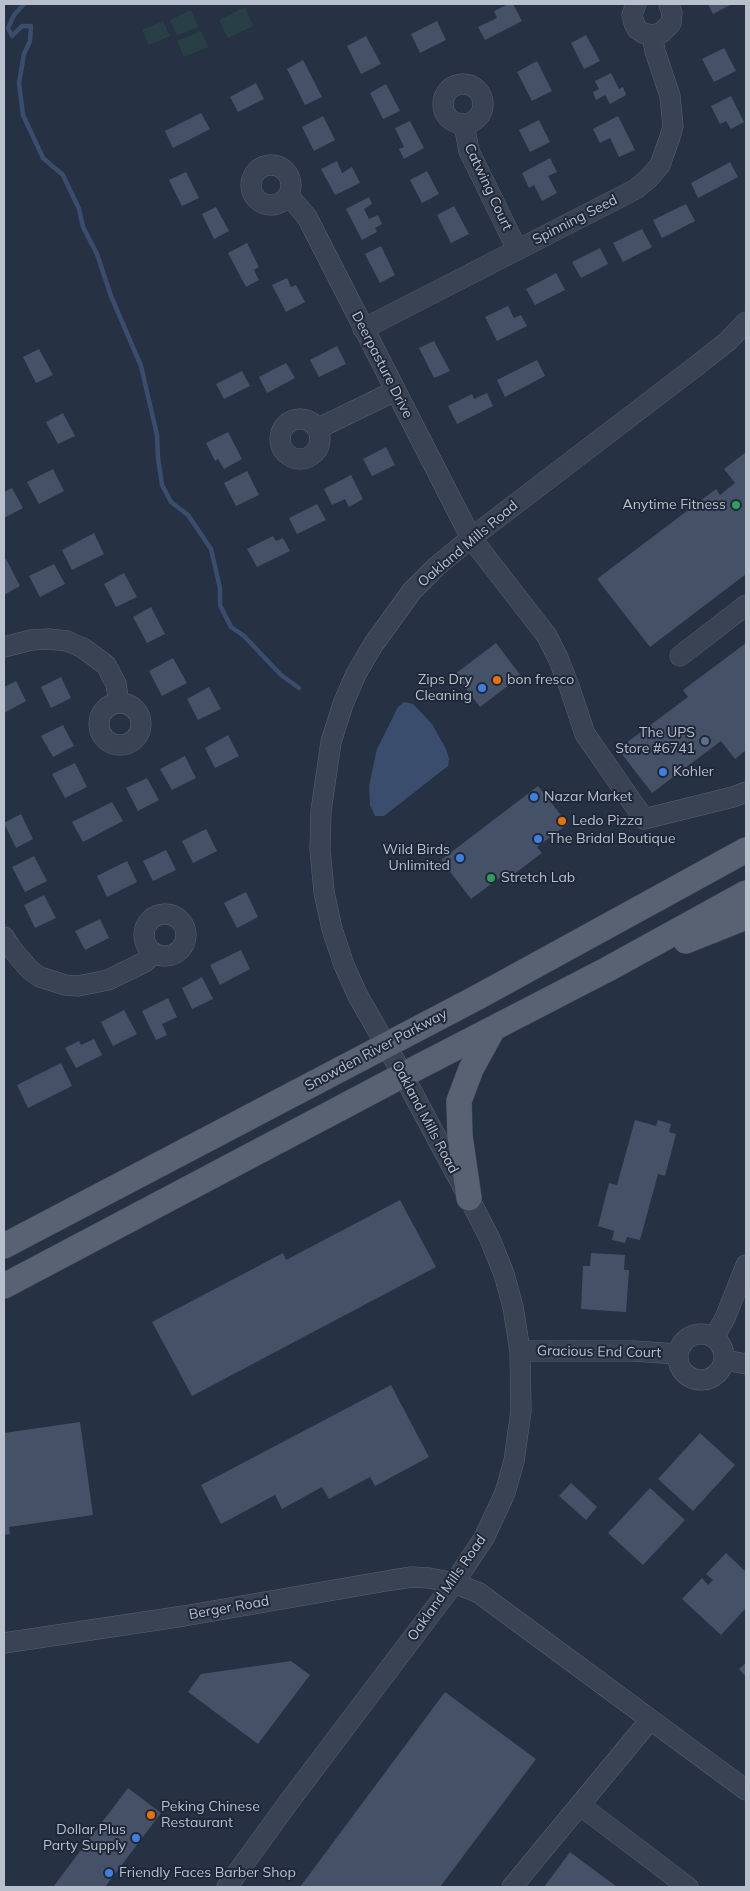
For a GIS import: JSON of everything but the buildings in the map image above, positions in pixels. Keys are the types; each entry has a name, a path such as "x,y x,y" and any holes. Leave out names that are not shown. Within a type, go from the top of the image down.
{"main road":[{"name":"Snowden River Parkway","path":"4,1246 587,938 746,850"},
{"path":"4,1286 608,969 746,893"},
{"path":"608,969 690,940 746,917"},
{"path":"468,1198 460,1136 459,1101 471,1069 493,1029"}],"street":[{"path":"636,4 632,15 637,29 652,35 661,33 671,23 672,12 669,4"},
{"name":"Spinning Seed","path":"363,329 636,189 649,178 660,165 670,138 673,113 670,96 657,59 652,35"},
{"name":"Catwing Court","path":"464,124 469,151 517,249"},
{"name":"Deerpasture Drive","path":"289,196 307,217 471,538 547,636 566,677 585,734 644,819 733,797 746,792"},
{"name":"Oakland Mills Road","path":"227,1887 454,1583 484,1538 507,1485 514,1460 521,1411 520,1351 513,1307 504,1274 490,1240 468,1198 403,1075 358,996 344,965 332,929 324,892 320,849 321,811 331,742 343,704 356,674 373,645 412,591 437,566 728,341 746,322"},
{"path":"317,429 395,391"},
{"path":"680,656 746,605"},
{"path":"4,647 31,640 49,639 67,642 84,648 106,665 116,684 119,703"},
{"path":"4,937 30,970 40,977 65,985 78,986 108,980 145,962 154,953"},
{"path":"714,1338 725,1318 746,1265"},
{"path":"700,1334 714,1338 723,1351 724,1360 722,1367 717,1374 709,1379 689,1378 678,1364 678,1354 684,1341 700,1334"},
{"name":"Gracious End Court","path":"520,1351 633,1351 678,1354"},
{"path":"724,1360 746,1364"},
{"name":"Berger Road","path":"4,1643 184,1616 392,1580 429,1578 454,1583 479,1593 746,1790"},
{"path":"512,1887 581,1806 650,1720"},
{"path":"581,1806 688,1887"}],"green space":[{"path":"245,7 253,26 228,38 219,20"},
{"path":"191,10 198,27 177,35 170,20"},
{"path":"163,21 170,36 149,45 142,30"},
{"path":"201,31 208,47 184,57 177,41"}],"water":[{"path":"404,702 413,704 432,724 446,749 449,759 448,766 384,816 375,816 370,805 369,786 377,749 398,707"}],"waterway":[{"path":"24,4 14,15 8,28 12,36 22,26 31,26 30,41 24,54 19,83 23,115 43,158 63,175 79,209 83,227 97,254 111,296 141,366 157,435 162,485 171,502 188,515 211,549 220,588 220,605 231,627 244,636 281,675 299,688"}],"place":[{"name":"Anytime Fitness","path":"736,505"},
{"name":"bon fresco","path":"497,680"},
{"name":"Zips Dry Cleaning","path":"482,688"},
{"name":"The UPS Store #6741","path":"705,741"},
{"name":"Kohler","path":"663,772"},
{"name":"Nazar Market","path":"534,797"},
{"name":"Ledo Pizza","path":"562,821"},
{"name":"The Bridal Boutique","path":"538,839"},
{"name":"Wild Birds Unlimited","path":"460,858"},
{"name":"Stretch Lab","path":"491,878"},
{"name":"Peking Chinese Restaurant","path":"151,1815"},
{"name":"Dollar Plus Party Supply","path":"136,1838"},
{"name":"Friendly Faces Barber Shop","path":"109,1873"}]}
